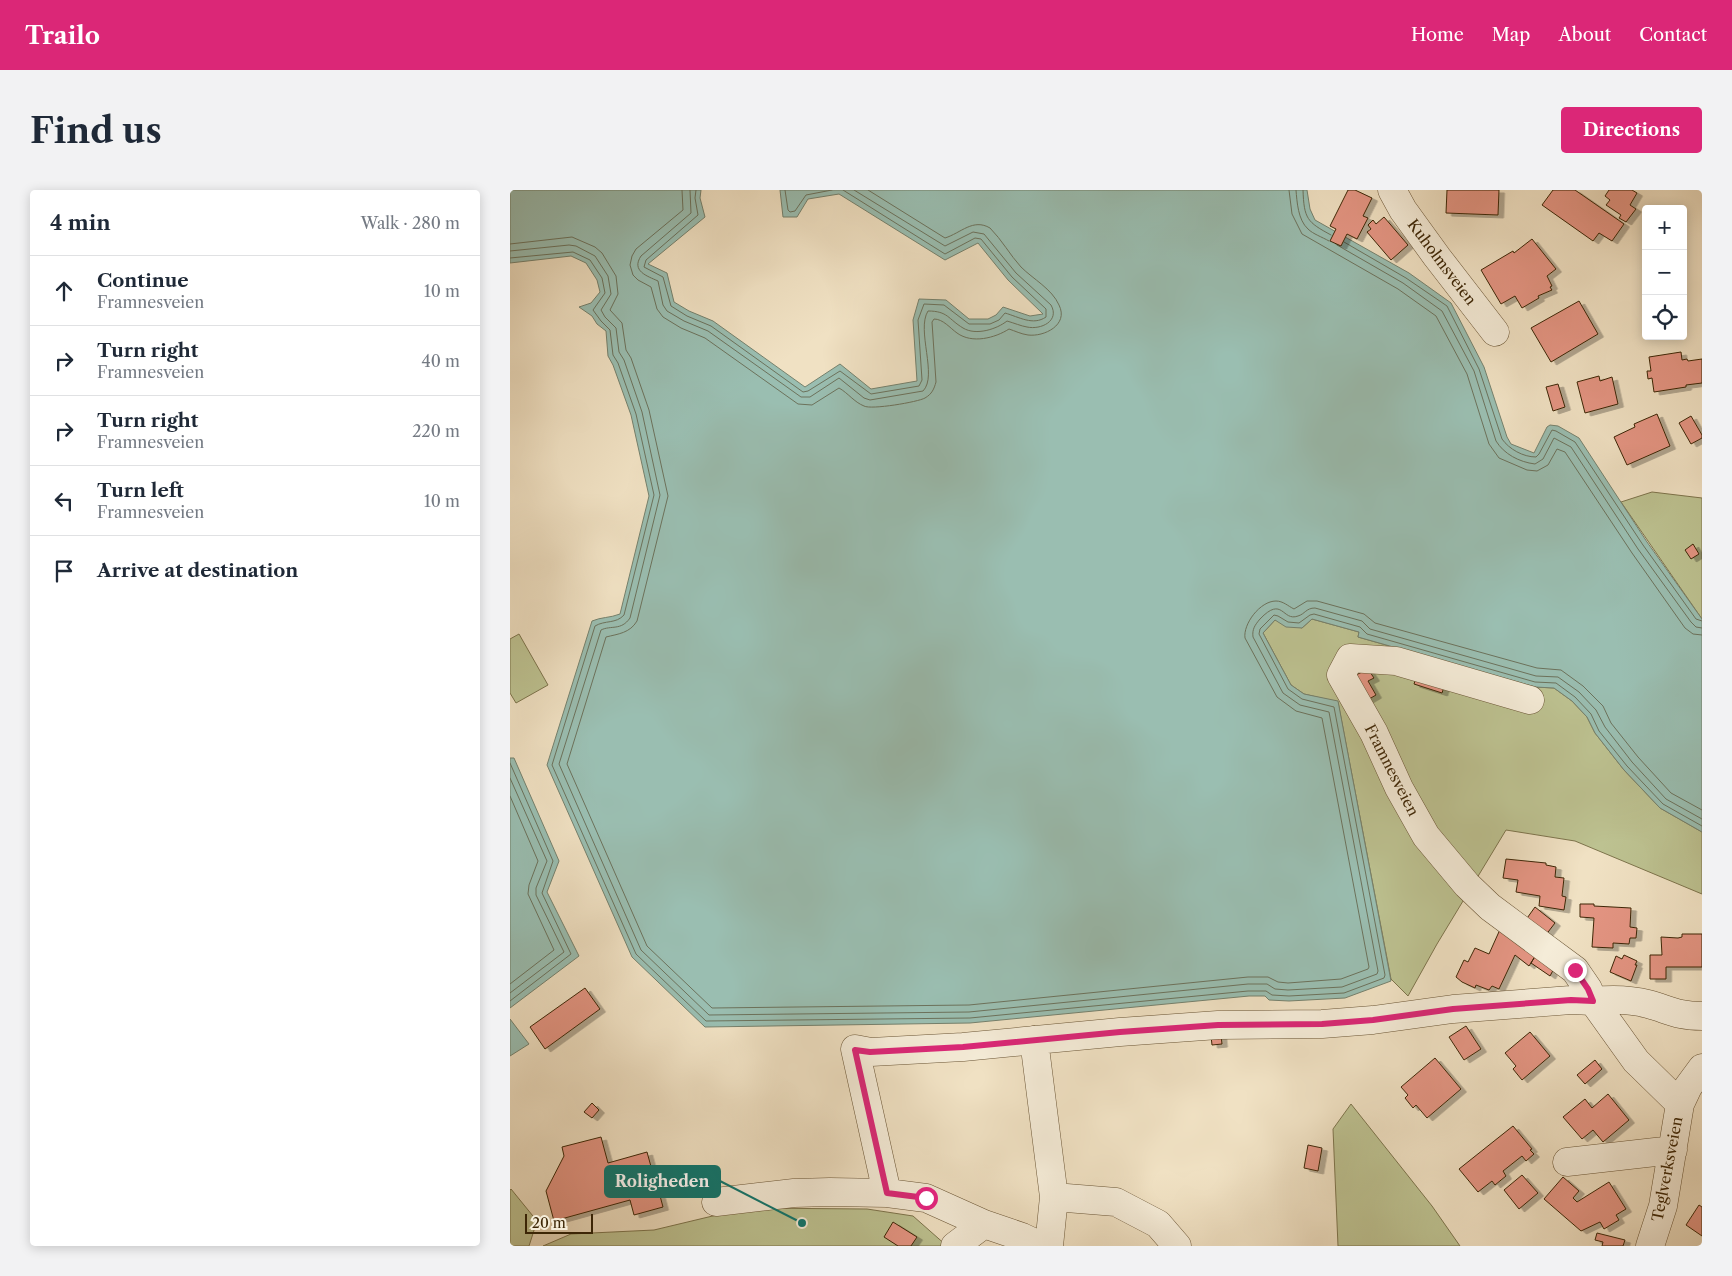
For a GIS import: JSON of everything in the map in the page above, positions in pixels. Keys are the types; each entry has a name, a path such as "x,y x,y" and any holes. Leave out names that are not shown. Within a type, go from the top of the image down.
{"street":[{"name":"Kuholmsveien","path":"1392,190 1403,210 1437,257 1495,332"},
{"name":"Framnesveien","path":"1530,700 1396,661 1350,658 1342,675 1374,734 1399,788 1426,836 1467,885 1490,907 1575,970 1588,989 1593,1001 1636,1061 1680,1104"},
{"path":"887,1193 855,1050 870,1052 963,1047 1174,1028 1344,1022 1453,1009 1571,1000 1631,1000 1650,1004 1685,1016 1702,1016"},
{"path":"1034,1040 1054,1197 1049,1246"},
{"name":"Teglverksveien","path":"1650,1246 1663,1206 1680,1104 1688,1087 1702,1068"},
{"path":"1567,1162 1673,1150"},
{"path":"716,1202 794,1193 830,1192 887,1193 926,1198 984,1224 1022,1237 1041,1246"},
{"path":"1054,1197 1116,1202 1158,1224 1177,1246"},
{"path":"955,1246 984,1224"}],"green space":[{"path":"1652,492 1702,498 1702,619 1621,502"},
{"path":"1312,619 1359,632 1358,637 1365,639 1535,687 1554,688 1572,701 1587,717 1595,733 1624,770 1660,808 1702,832 1702,894 1575,841 1506,830 1408,996 1391,979 1338,702 1304,694 1291,685 1263,633 1275,620 1302,628"},
{"path":"519,634 548,685 516,703 510,693 510,639"},
{"path":"1351,1104 1432,1206 1460,1246 1338,1246 1333,1129"},
{"path":"511,1189 537,1221 529,1246 510,1246"},
{"path":"746,1208 867,1209 913,1216 947,1246 543,1246 571,1234 654,1230"}],"water":[{"path":"510,190 701,190 700,198 705,217 648,264 667,273 674,302 689,311 713,321 805,387 840,364 871,389 917,381 913,320 919,299 946,300 969,319 988,319 996,315 1003,307 1030,316 1043,314 1008,280 978,243 945,260 839,194 808,199 797,217 783,217 780,190 1307,190 1310,209 1315,220 1409,273 1451,303 1484,367 1511,444 1534,453 1547,427 1550,425 1558,426 1579,438 1647,542 1702,619 1702,832 1660,808 1624,770 1595,733 1587,717 1572,701 1554,688 1535,687 1365,639 1358,637 1359,632 1312,619 1302,628 1286,627 1275,620 1263,633 1291,685 1304,694 1338,701 1391,981 1345,998 1289,1001 1269,1000 1265,996 1249,996 970,1023 705,1027 632,957 547,765 592,621 620,614 649,496 631,415 608,356 606,331 597,324 592,316 579,307 591,303 600,292 597,280 586,263 571,256 510,263"},
{"path":"510,758 514,758 559,861 547,892 579,956 510,1008"},
{"path":"510,1019 529,1044 510,1056"}],"building":[{"path":"1348,190 1355,190 1372,198 1363,216 1368,218 1357,239 1347,234 1341,246 1330,241 1336,229 1330,226"},
{"path":"1447,190 1499,190 1498,215 1446,213"},
{"path":"1553,190 1575,190 1624,224 1612,241 1599,233 1593,241 1542,205"},
{"path":"1609,190 1632,190 1637,193 1630,205 1636,209 1626,222 1619,218 1621,215 1606,205 1610,200 1605,196"},
{"path":"1384,217 1408,245 1391,260 1367,232 1371,229 1368,225 1373,220 1376,224"},
{"path":"1532,239 1556,269 1547,276 1552,290 1538,296 1539,298 1522,308 1515,296 1501,304 1481,270 1513,251 1514,253"},
{"path":"1579,301 1598,334 1551,362 1531,328"},
{"path":"1681,352 1682,360 1702,359 1702,383 1654,392 1652,378 1648,379 1647,371 1651,371 1649,357"},
{"path":"1599,376 1600,381 1612,377 1618,404 1585,413 1577,382"},
{"path":"1558,384 1565,407 1553,411 1546,387"},
{"path":"1657,414 1670,446 1627,465 1614,437 1635,427 1634,424"},
{"path":"1691,416 1702,438 1691,444 1679,423"},
{"path":"1693,544 1699,554 1691,559 1685,550"},
{"path":"1368,669 1374,678 1368,681 1376,695 1364,702 1352,677"},
{"path":"1418,672 1446,681 1442,693 1414,684"},
{"path":"1506,859 1546,863 1546,865 1556,867 1555,877 1564,878 1562,896 1566,897 1564,910 1539,906 1540,896 1516,892 1518,880 1503,878"},
{"path":"1580,904 1631,908 1630,927 1637,928 1636,938 1630,938 1629,944 1613,943 1613,948 1592,947 1594,918 1580,917"},
{"path":"1535,907 1555,923 1545,936 1525,921"},
{"path":"1502,925 1539,950 1529,966 1515,955 1499,989 1492,986 1489,990 1476,985 1475,988 1462,982 1456,977 1464,960 1468,962 1475,948 1489,954"},
{"path":"1682,934 1702,934 1702,967 1666,967 1666,979 1650,979 1650,955 1662,955 1661,937 1678,938 1682,937"},
{"path":"1539,950 1557,963 1550,976 1531,963"},
{"path":"1624,955 1637,961 1631,981 1610,972 1616,956 1622,959"},
{"path":"585,988 600,1009 545,1049 530,1027"},
{"path":"1466,1026 1481,1049 1464,1060 1449,1037"},
{"path":"1530,1032 1550,1056 1522,1080 1513,1069 1516,1066 1505,1053"},
{"path":"1221,1035 1222,1044 1212,1045 1211,1036"},
{"path":"1435,1058 1461,1089 1427,1118 1416,1105 1413,1108 1405,1098 1408,1095 1401,1087"},
{"path":"1595,1060 1602,1069 1585,1084 1577,1075"},
{"path":"1608,1094 1629,1120 1603,1142 1593,1130 1582,1139 1563,1117 1585,1099 1592,1108"},
{"path":"592,1103 599,1110 592,1118 584,1112"},
{"path":"1513,1126 1534,1154 1526,1161 1522,1156 1503,1171 1506,1176 1495,1185 1492,1181 1478,1192 1459,1169"},
{"path":"601,1137 608,1163 647,1152 663,1207 634,1215 630,1200 554,1221 546,1191 564,1156 562,1147"},
{"path":"1308,1145 1322,1148 1318,1171 1304,1168"},
{"path":"1522,1175 1538,1193 1519,1209 1504,1190"},
{"path":"1563,1177 1579,1191 1573,1198 1577,1202 1609,1182 1626,1209 1616,1215 1619,1220 1604,1229 1600,1222 1581,1231 1544,1199"},
{"path":"1699,1205 1702,1207 1702,1236 1686,1225"},
{"path":"893,1222 917,1237 911,1246 898,1246 884,1237"},
{"path":"1597,1233 1625,1240 1623,1246 1602,1246 1603,1242 1595,1240"}],"place":[{"name":"Roligheden","path":"802,1223"}],"route":[{"path":"926,1198 887,1193 855,1050 870,1052 963,1047 1218,1025 1322,1024 1373,1020 1453,1009 1571,1000 1593,1001 1588,989 1575,970"}]}
